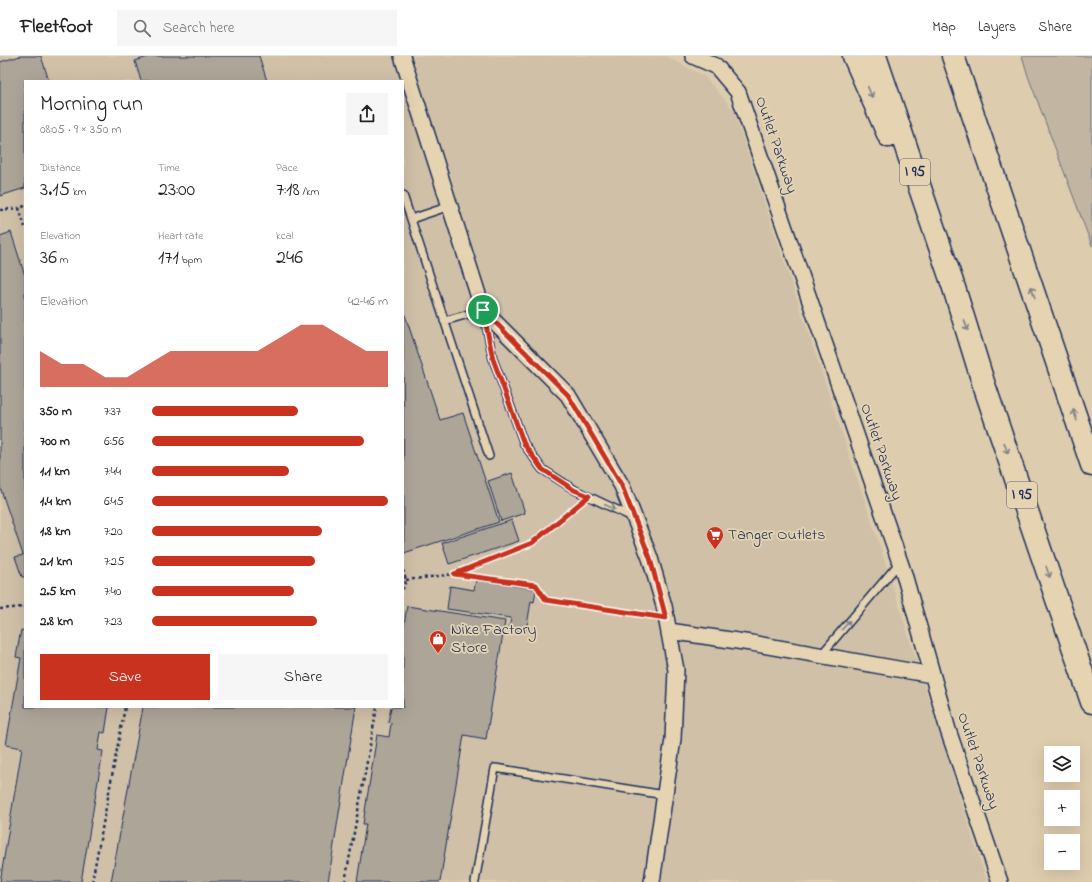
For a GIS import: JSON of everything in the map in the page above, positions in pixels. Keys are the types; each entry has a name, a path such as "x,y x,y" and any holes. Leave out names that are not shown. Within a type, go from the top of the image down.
{"highway":[{"path":"854,56 954,288"},
{"name":"I 95","path":"875,56 954,288 983,382 1092,702"},
{"path":"953,56 1092,465"},
{"path":"967,56 998,188"}],"street":[{"path":"402,56 483,310 568,395 622,486 650,558 668,624 676,670 673,739 652,882"},
{"name":"Outlet Parkway","path":"693,56 716,66 738,92 900,562 948,730 1000,882"},
{"path":"668,624 751,643 932,675"}],"lane":[{"path":"404,198 489,456"},
{"path":"412,219 450,206"},
{"path":"444,321 483,310 493,359 524,444 542,469 574,490 634,518"},
{"path":"821,655 900,562"},
{"path":"475,882 495,768 665,795"}],"path":[{"path":"0,210 24,206"},
{"path":"19,208 24,224"},
{"path":"406,580 454,574 532,543 589,496"},
{"path":"404,573 406,580 404,586"},
{"path":"454,574 536,585 546,600 668,624"},
{"path":"0,609 24,607"},
{"path":"92,882 125,708"},
{"path":"345,882 377,708"}],"shaded area":[{"name":"Tanger Outlets","path":"0,56 665,56 704,76 733,109 878,540 987,882 0,882"},
{"path":"1022,56 1092,56 1092,246 1028,76"}],"building":[{"path":"20,56 41,56 49,80 24,80 24,188 0,196 0,62"},
{"path":"151,56 259,56 267,80 141,80 135,61"},
{"path":"11,232 24,273 24,577 22,577 15,557 23,555 0,487 0,236"},
{"path":"404,312 440,420 463,413 499,522 404,553"},
{"path":"512,473 525,513 501,521 488,481"},
{"path":"512,520 519,541 449,564 442,543"},
{"path":"476,580 536,589 534,602 531,601 526,632 509,629 511,618 447,609 450,586 474,590"},
{"path":"407,606 505,621 486,739 464,735 440,882 357,882 366,824 363,824 377,735 389,737 391,723 388,722 391,708 404,708 404,626"},
{"path":"21,630 24,631 24,708 109,708 105,733 101,732 98,750 103,751 81,882 0,882 22,748 6,745 21,658 16,657"},
{"path":"143,708 356,708 328,882 111,882"}],"place":[{"name":"Tanger Outlets","path":"715,550"},
{"name":"Nike Factory Store","path":"438,654"}],"route":[{"path":"483,310 568,395 622,486 650,558 666,618 546,600 536,585 454,574 532,543 589,496 574,490 542,469 524,444 493,359 483,310"}]}
